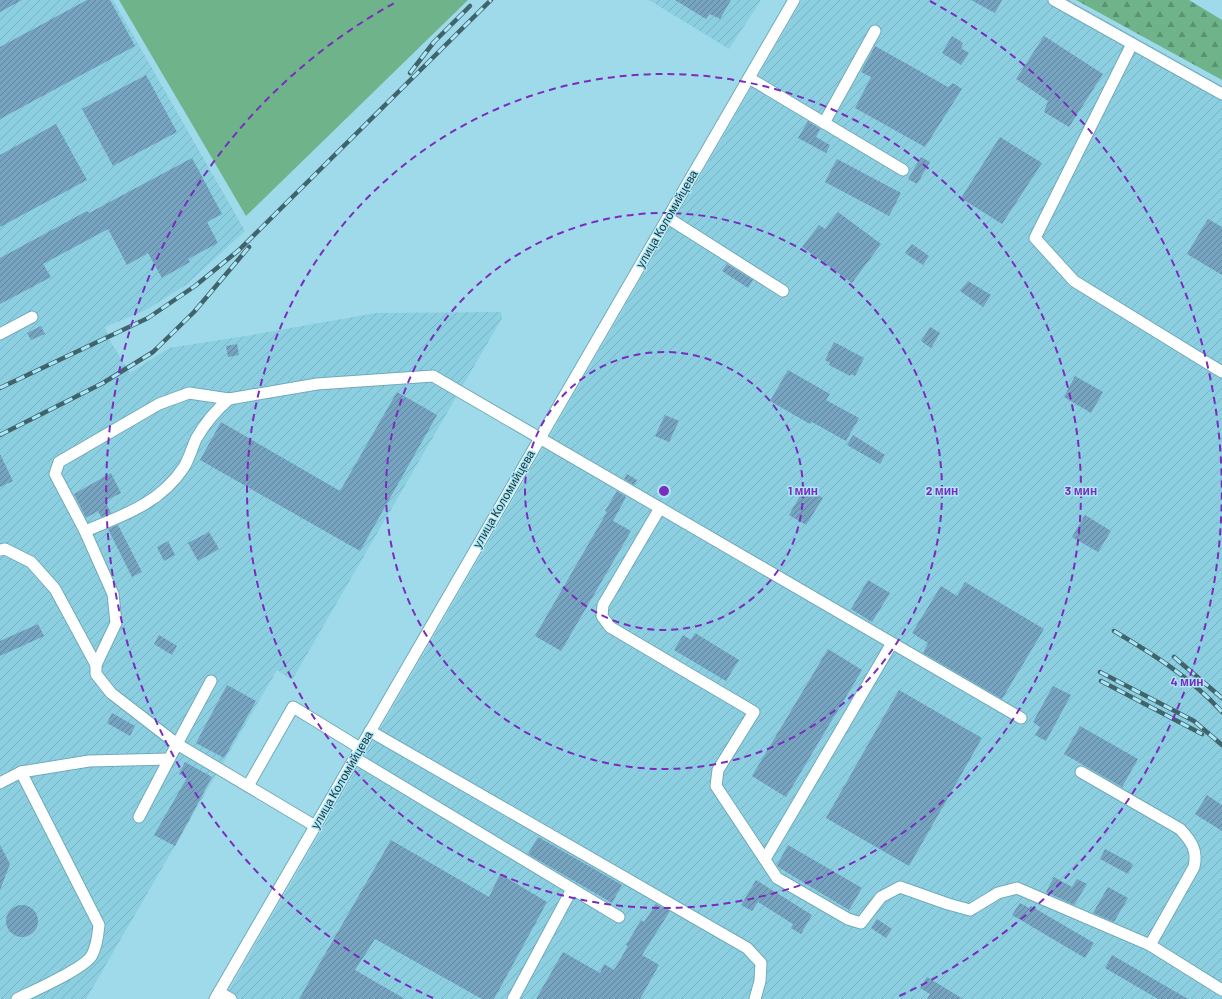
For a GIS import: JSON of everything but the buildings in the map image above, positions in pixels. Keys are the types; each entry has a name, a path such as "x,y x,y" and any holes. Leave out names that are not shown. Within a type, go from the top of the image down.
{"street":[{"name":"улица Коломийцева","path":"217,995 794,0"},
{"path":"1054,0 1222,94"},
{"path":"824,123 875,31"},
{"path":"1132,44 1035,238 1074,281 1222,372"},
{"path":"749,78 903,170"},
{"path":"668,218 783,291"},
{"path":"0,334 32,317"},
{"path":"315,826 177,744 111,693 96,674 96,665 116,623 113,594 85,531 56,474 59,462 159,404 189,392 229,398 318,384 433,376 1021,718"},
{"path":"85,531 136,510 159,496 184,467 196,439 209,417 229,398"},
{"path":"660,508 603,606 602,616 610,627 754,712 718,770 716,786 777,878 848,919 861,923 881,897 900,887 970,910 998,893 1017,888 1150,945 1222,990"},
{"path":"0,550 5,549 31,562 55,589 96,665"},
{"path":"765,859 892,643"},
{"path":"139,817 210,681"},
{"path":"248,786 293,707 360,748"},
{"path":"370,731 748,948 761,962 759,998"},
{"path":"355,758 620,918"},
{"path":"0,783 21,772 88,761 169,759"},
{"path":"17,999 75,969 92,957 97,942 99,925 21,772"},
{"path":"1081,772 1180,829 1191,841 1196,857 1194,867 1150,945"},
{"path":"513,999 572,889"},
{"path":"217,995 231,999"}],"shaded area":[{"path":"0,0 113,0 245,231 186,285 146,310 105,327 109,339 130,373 169,348 376,313 501,312 502,318 292,680 277,670 86,999 0,999"},
{"path":"649,0 761,0 729,49"},
{"path":"802,0 1069,0 1222,86 1222,999 224,999"}],"green space":[{"path":"119,0 468,0 246,216"},
{"path":"1076,0 1189,0 1222,20 1222,80"}],"railway":[{"path":"0,388 148,318 195,286 239,250 491,0"},
{"path":"410,73 434,42 470,6"},
{"path":"0,435 103,383 153,352 194,312 249,247"},
{"path":"1114,631 1171,667 1198,688 1222,712"},
{"path":"1174,657 1222,698"},
{"path":"1100,672 1194,721 1222,745"},
{"path":"1101,681 1202,734"}]}
